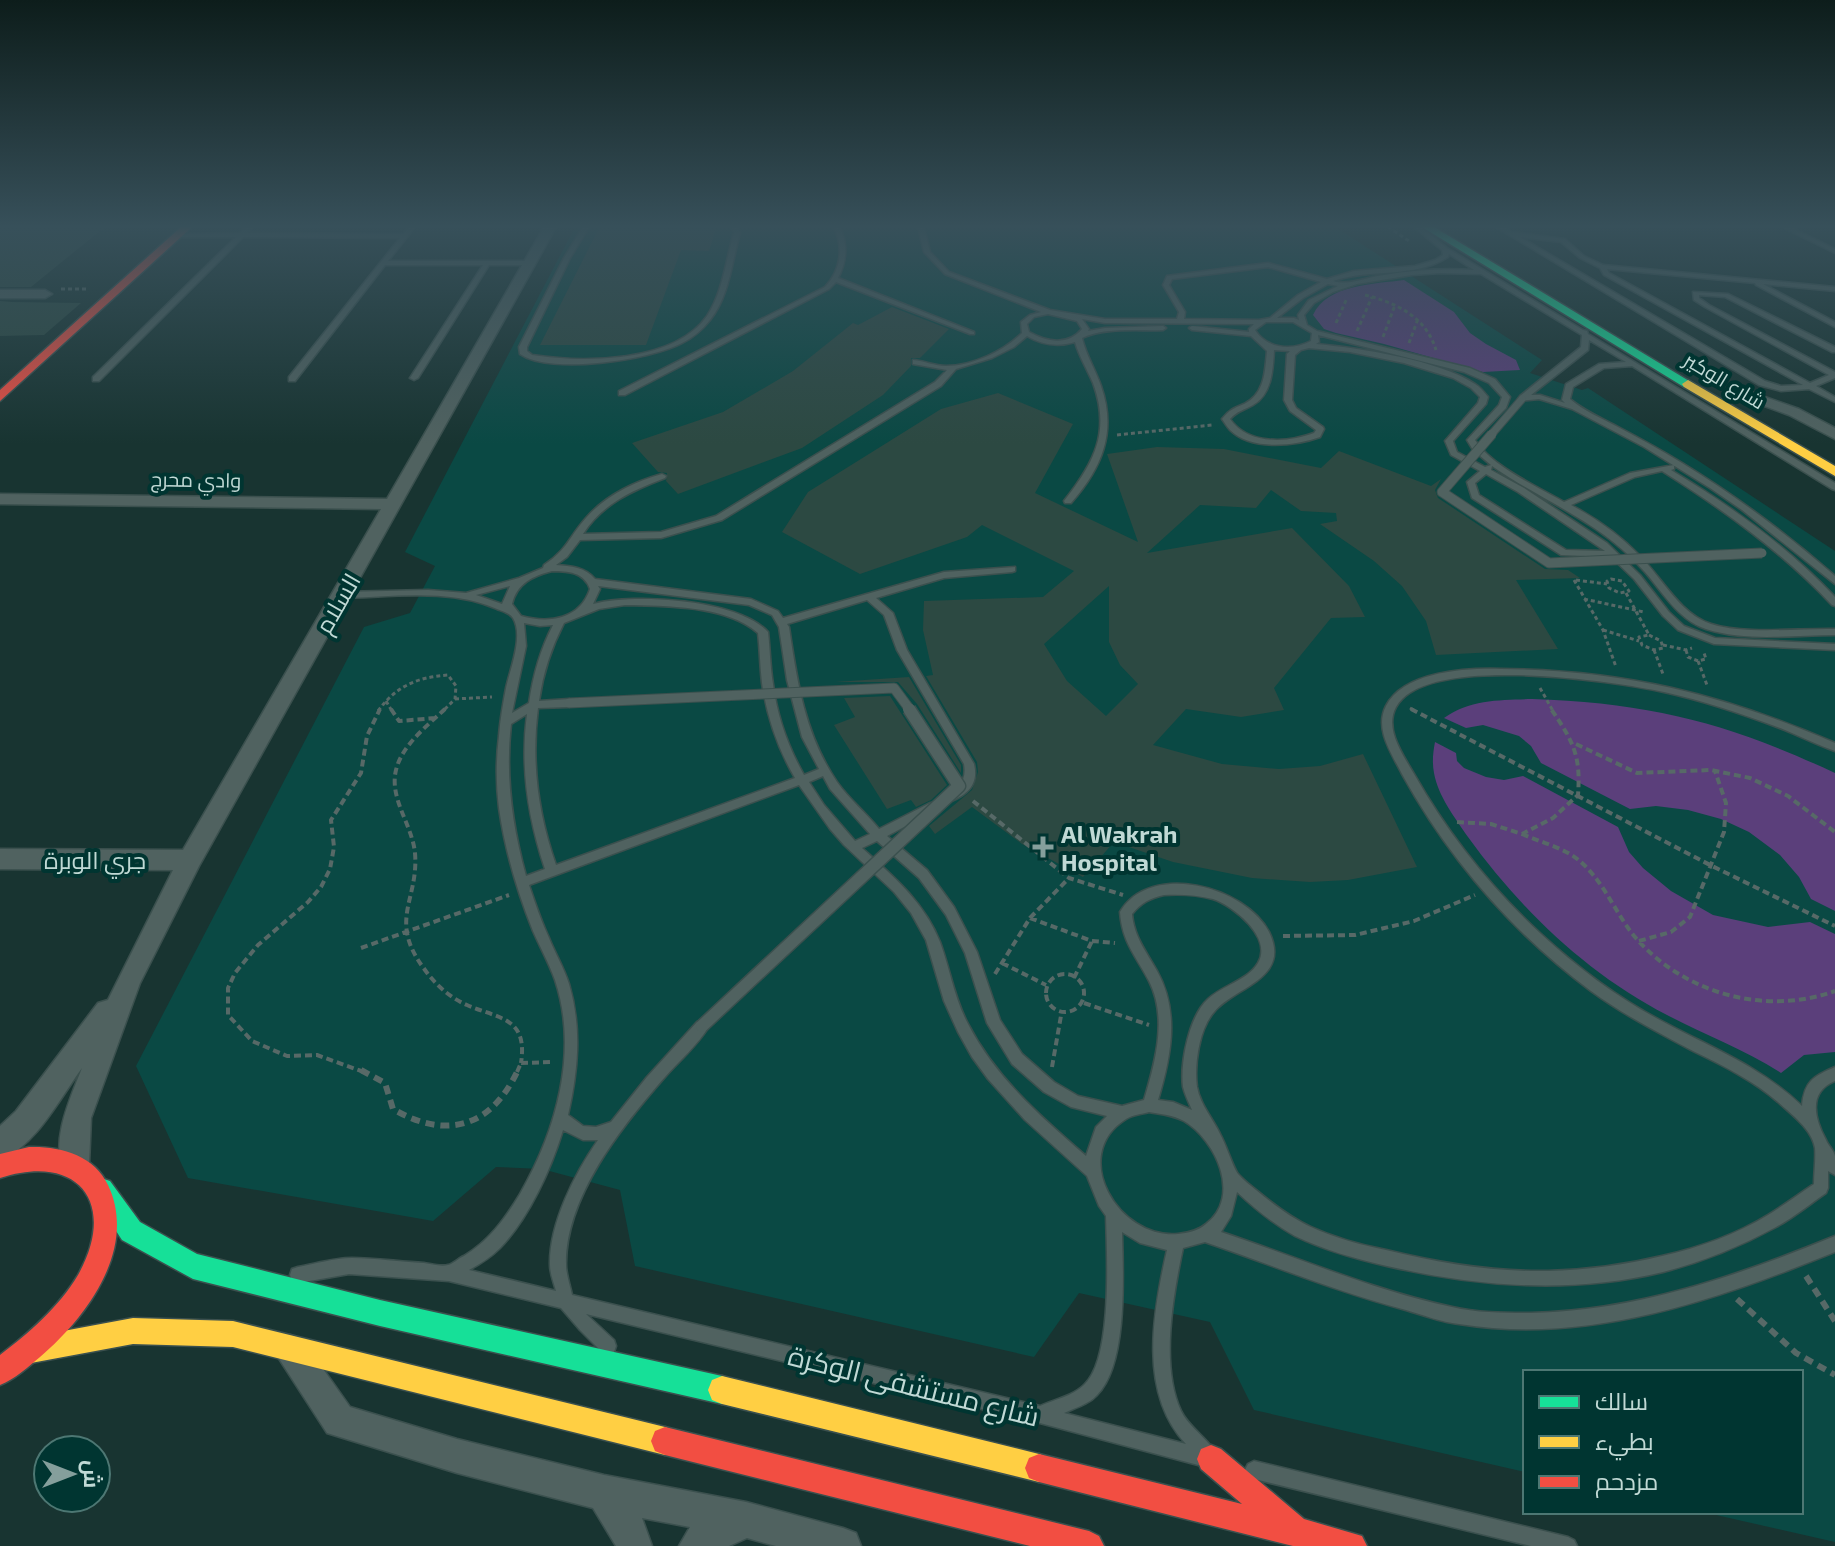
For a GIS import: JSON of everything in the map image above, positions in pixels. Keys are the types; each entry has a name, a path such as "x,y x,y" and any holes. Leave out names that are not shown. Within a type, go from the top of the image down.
{"street":[{"path":"0,397 107,299"},
{"name":"السلام","path":"74,1164 77,1118 128,981 190,860 509,299"},
{"name":"شارع الوكير","path":"1547,299 1835,472"},
{"name":"شارع الوكير","path":"1583,299 1670,350"},
{"name":"شارع الوكير","path":"1728,386 1835,449"},
{"path":"1728,386 1794,412 1835,434"},
{"path":"1689,399 1734,411"},
{"name":"وادي محرج","path":"0,499 392,504"},
{"name":"جري الوبرة","path":"0,859 190,860"},
{"name":"السلام","path":"0,1146 26,1121 71,1064 128,981"},
{"path":"0,1166 44,1158 74,1164"},
{"name":"شارع مستشفى الوكرة","path":"74,1164 90,1175 131,1231 193,1266 380,1313 627,1366 1352,1546"},
{"path":"0,1372 31,1350 63,1317 87,1282 102,1248 106,1216 101,1190"},
{"path":"31,1350 133,1331 233,1334 1089,1546"},
{"path":"287,1347 339,1421 457,1456 604,1493 746,1520 843,1546"},
{"path":"1211,1459 1298,1533"},
{"path":"604,1493 629,1529 634,1546"},
{"path":"697,1546 704,1539 746,1520"}],"lane":[{"path":"96,379 177,299"},
{"path":"292,379 355,299"},
{"path":"414,378 464,299"},
{"path":"547,299 523,347 523,352 530,357 627,359 659,351 690,336 710,315 715,299"},
{"path":"622,393 801,299"},
{"path":"886,299 972,333"},
{"path":"1004,299 1027,319"},
{"path":"1011,299 1048,312 1105,321 1257,322 1273,318 1304,324"},
{"path":"1174,299 1182,312 1180,321"},
{"path":"1273,318 1295,299"},
{"path":"1318,299 1304,308 1300,319 1315,332 1434,360 1480,375 1501,388 1506,397 1503,406 1471,440 1474,449 1488,467 1613,554 1681,628 1714,641 1835,647"},
{"path":"1531,299 1835,487"},
{"path":"1621,299 1762,383 1785,391 1811,387 1835,375"},
{"path":"1652,299 1835,400"},
{"path":"1696,299 1835,375"},
{"path":"1734,299 1835,350"},
{"path":"1786,299 1835,325"},
{"path":"1026,333 1023,323 1027,319 1048,312"},
{"path":"1068,501 1087,480 1098,460 1103,439 1103,410 1098,388 1084,357 1081,336 1084,324 1071,315"},
{"path":"1252,334 1257,322"},
{"path":"1026,333 1059,343 1105,330 1164,328 1252,334 1271,350 1265,391 1258,399 1236,409 1226,419 1230,428 1259,439 1303,442 1317,435 1320,429 1293,409 1288,400 1291,354 1298,349"},
{"path":"1310,346 1315,342 1315,332"},
{"path":"1585,332 1585,348 1523,398 1442,492 1549,563 1803,552"},
{"path":"988,356 1026,333"},
{"path":"1260,341 1278,348 1310,346 1376,354 1474,385 1484,397 1482,404 1449,441 1454,453 1566,504 1623,545 1697,621 1721,629 1835,632"},
{"path":"577,541 661,535 719,518 938,384 954,367 1048,342"},
{"path":"1059,343 1084,357"},
{"path":"918,360 954,367"},
{"path":"1578,410 1566,400 1569,386 1602,366 1636,364"},
{"path":"1523,398 1540,397 1578,410 1679,465 1728,496 1803,552 1835,581"},
{"path":"1566,504 1633,475 1679,465"},
{"path":"1488,467 1471,482 1475,496 1543,543 1564,553 1613,554"},
{"path":"1664,469 1714,499 1782,552 1835,603"},
{"path":"342,595 453,595 488,591 522,580 561,559 577,541 592,515 614,499 664,479"},
{"path":"577,541 594,596 582,611"},
{"path":"539,571 565,568 590,578 751,602 775,613 784,627 792,680 807,737 834,786 878,835 923,874 950,911 971,952 994,1023 1017,1059 1049,1087 1076,1102 1122,1113 1149,1105 1174,1109 1197,1121 1216,1140"},
{"path":"781,622 944,575 1012,569"},
{"path":"449,1273 502,1236 542,1169 560,1116 570,1061 571,1021 562,983 524,886 503,792 506,722 524,641 509,595 522,580"},
{"path":"453,595 495,603 514,615 544,624 582,611 624,602 691,607 740,615 756,624 763,632 769,697 784,744 811,796 854,847 901,889 924,922 940,956 950,998 966,1035 992,1076 1034,1120 1094,1172"},
{"path":"854,847 962,792 971,779 969,764 902,650 888,613 868,596"},
{"path":"552,872 536,823 532,779 534,705 543,652 560,621"},
{"path":"1810,1123 1763,1082 1657,1028 1593,985 1538,939 1489,889 1430,817 1392,745 1386,721 1394,700 1418,684 1445,674 1532,671 1620,679 1711,697 1778,721 1835,747"},
{"path":"506,722 534,705 894,688 959,786 702,1026 630,1104 584,1178 561,1230 559,1265 566,1302 627,1366"},
{"path":"524,886 552,872 826,771"},
{"path":"1122,1113 1100,1137 1094,1153 1094,1172 1100,1195 1114,1216 1132,1232 1154,1242 1176,1245 1206,1235 1221,1220 1230,1200 1231,1177 1190,1087 1193,1040 1211,1005 1246,983 1263,967 1269,953 1255,921 1238,906 1216,895 1167,890 1149,892 1137,899 1126,912 1131,945 1158,985 1165,1030 1149,1105"},
{"path":"1835,1074 1814,1087 1808,1103 1810,1123 1821,1150 1835,1168"},
{"path":"560,1116 571,1128 587,1134 601,1134 613,1128"},
{"path":"1231,1177 1290,1225 1349,1248 1457,1274 1525,1280 1587,1277 1648,1268 1720,1244 1794,1210 1821,1188 1821,1150"},
{"path":"1040,1415 1092,1390 1105,1362 1115,1302 1114,1216"},
{"path":"1206,1235 1264,1253 1371,1294 1462,1317 1536,1320 1614,1315 1676,1302 1835,1244"},
{"path":"1176,1245 1166,1301 1162,1371 1174,1415 1211,1459"},
{"name":"شارع مستشفى الوكرة","path":"256,1283 349,1266 449,1273 1568,1546"}],"path":[{"path":"1330,335 1347,299"},
{"path":"1353,340 1371,299"},
{"path":"1378,299 1418,319 1431,334 1436,347 1434,360"},
{"path":"1379,347 1395,305"},
{"path":"1405,353 1418,319"},
{"path":"1103,439 1125,433 1210,426 1226,419"},
{"path":"1607,584 1611,579 1622,581 1630,588 1626,593"},
{"path":"1620,679 1603,630 1574,580 1607,584 1614,591 1626,593"},
{"path":"1626,593 1649,635 1663,645 1686,650 1694,648 1704,653 1706,659 1698,661 1688,657 1686,650"},
{"path":"1584,599 1636,611 1666,614"},
{"path":"1603,630 1639,641 1654,650 1660,650 1663,645"},
{"path":"1639,641 1639,637 1649,635"},
{"path":"1654,650 1667,687"},
{"path":"1698,661 1711,697"},
{"path":"1522,834 1553,818 1578,795 1581,760 1576,744 1544,697 1532,671"},
{"path":"427,675 448,675 456,686 455,699 408,743 395,772 396,796 406,817 415,857 404,905 408,939 431,979 465,1004 505,1017 522,1039 521,1063 514,1083 485,1114 450,1127 424,1126 393,1109 385,1083 354,1066 317,1055 287,1056 252,1041 228,1015 229,981 258,941 313,901 331,868 336,843 331,820 361,775 366,738 386,701 401,685 427,675"},
{"path":"455,699 510,696"},
{"path":"1394,700 1710,865 1835,926"},
{"path":"386,701 399,721 436,718"},
{"path":"1576,744 1632,772 1650,775 1692,770 1715,771 1744,777 1799,802 1835,832"},
{"path":"1639,941 1671,932 1690,917 1724,832 1726,803 1715,771"},
{"path":"962,792 1069,878 1137,899"},
{"path":"1430,817 1491,824 1522,834 1580,862 1606,890 1616,913 1639,941 1665,963 1700,985 1734,996 1775,1003 1812,1000 1835,991"},
{"path":"983,993 1030,918 1069,878"},
{"path":"361,948 524,886"},
{"path":"1264,937 1355,935 1414,921 1489,889"},
{"path":"1030,918 1092,941 1131,945"},
{"path":"1074,978 1092,941"},
{"path":"1002,963 1046,985"},
{"path":"1055,977 1074,978 1082,984 1084,1003 1076,1009 1062,1010 1049,1002 1046,985 1055,977"},
{"path":"1084,1003 1165,1030"},
{"path":"1049,1087 1062,1010"},
{"path":"521,1063 570,1061"},
{"path":"1796,1260 1835,1321"},
{"path":"1724,1287 1796,1353 1835,1375"}],"shaded area":[{"name":"Al Wakrah Hospital","path":"537,299 1447,299 1542,360 1530,373 1582,390 1588,388 1835,551 1835,1542 1712,1514 1803,1514 1803,1370 1523,1370 1523,1472 1254,1410 1210,1322 1079,1293 1034,1357 635,1266 620,1190 542,1169 496,1167 433,1221 188,1178 136,1066 364,627 410,613 435,566 405,552"},
{"path":"1327,299 1434,299 1454,312 1470,333 1516,360 1520,370 1483,372 1336,333 1324,329 1313,315"},
{"path":"1532,699 1614,705 1688,719 1759,741 1835,773 1835,911 1811,899 1799,877 1780,855 1749,832 1721,819 1688,810 1656,806 1630,809 1541,763 1531,746 1519,736 1483,725 1466,728 1444,718 1475,704"},
{"path":"1435,742 1456,753 1457,761 1464,768 1504,780 1523,776 1618,827 1629,852 1643,868 1671,891 1713,915 1768,927 1810,922 1835,934 1835,1052 1804,1055 1781,1073 1638,999 1583,960 1510,889 1458,822 1436,782 1433,769"}],"building":[{"path":"563,299 663,299 646,345 540,345"},
{"path":"0,301 81,303 44,335 0,336"},
{"path":"892,307 949,329 920,358 911,358 911,366 883,395 802,448 678,494 666,481 667,473 658,472 632,443 723,412 793,371 853,323 858,325"},
{"path":"998,393 1073,424 1035,493 1138,542 1107,454 1157,447 1224,449 1321,468 1339,451 1431,486 1441,479 1435,490 1438,498 1545,569 1568,570 1580,578 1516,580 1558,649 1436,655 1426,621 1402,586 1374,561 1320,524 1337,521 1336,513 1301,511 1271,490 1256,508 1200,505 1147,553 1292,528 1349,586 1365,617 1331,618 1274,688 1284,710 1241,717 1186,709 1153,745 1222,764 1279,769 1320,766 1363,754 1417,867 1348,880 1310,882 1252,878 1173,862 1114,842 1083,877 1022,844 972,807 935,834 929,826 972,790 978,772 977,762 926,676 933,675 923,630 924,601 1043,597 1074,571 982,525 967,537 860,574 782,532 808,492 941,409","holes":["1109,586 1109,642 1120,665 1138,684 1106,716 1067,681 1044,644"]},
{"path":"909,677 961,765 961,773 917,704 898,682 835,682"},
{"path":"890,696 947,785 931,800 916,807 911,800 887,809 834,725 855,717 844,698"}],"traffic: fast":[{"path":"1547,299 1688,384"},
{"path":"101,1190 131,1231 193,1266 380,1313 722,1390"}],"traffic: slow":[{"path":"1688,384 1835,472"},
{"path":"31,1350 133,1331 233,1334 665,1441"},
{"path":"722,1390 1039,1468"}],"traffic: jam":[{"path":"0,397 108,299"},
{"path":"0,1166 39,1159 59,1161 78,1168 99,1190 105,1220 103,1243 85,1287 54,1325 0,1372"},
{"path":"665,1441 1089,1546"},
{"path":"1211,1459 1293,1528"},
{"path":"1039,1468 1352,1546"}],"place":[{"name":"Al Wakrah Hospital","path":"1043,847"}]}
